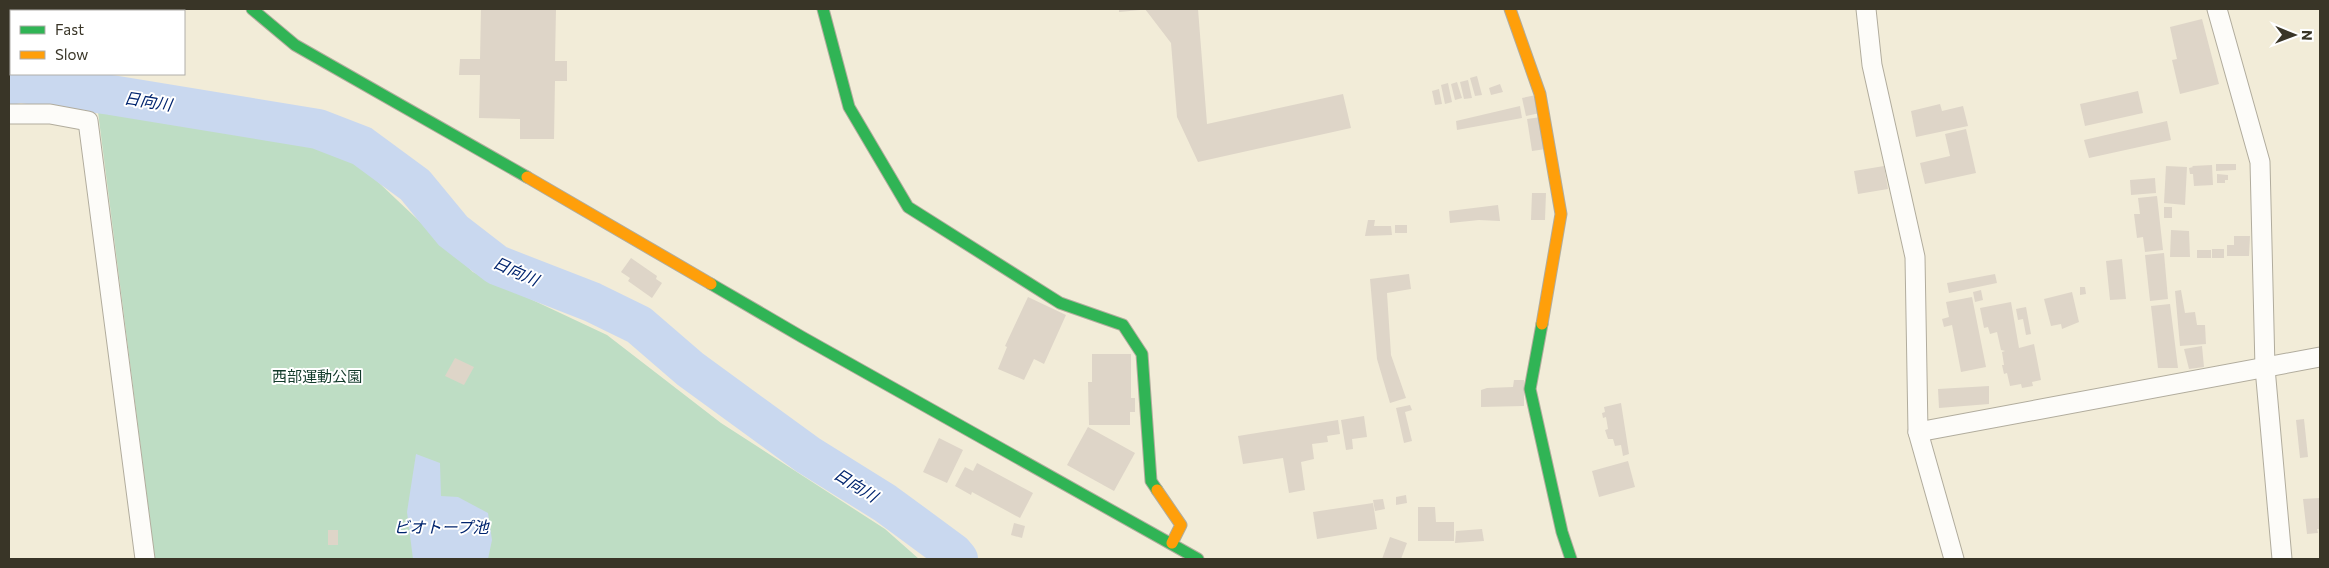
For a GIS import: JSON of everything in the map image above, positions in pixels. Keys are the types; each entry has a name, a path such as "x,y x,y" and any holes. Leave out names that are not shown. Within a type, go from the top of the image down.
{"street":[{"path":"252,9 295,45 618,229 802,337 1198,559"},
{"path":"823,9 849,107 908,207 1060,302 1123,325 1128,332 1142,354 1151,481 1181,525 1172,543"},
{"path":"1510,9 1540,94 1561,214 1530,389 1562,532 1571,559"},
{"path":"1866,9 1872,65 1915,256 1918,432 1954,559"},
{"path":"2217,9 2260,162 2265,368 2282,559"},
{"path":"9,114 50,114 88,121 145,559"},
{"path":"1918,432 2320,357"}],"green space":[{"name":"西部運動公園","path":"98,112 172,118 274,132 330,144 359,159 377,181 473,272 607,335 721,423 885,529 919,559 155,559"}],"water":[{"name":"ビオトープ池","path":"416,454 440,463 441,496 458,497 488,513 492,540 488,559 413,559 407,512"}],"building":[{"path":"481,9 556,9 555,61 567,61 567,81 555,81 554,139 520,139 520,119 479,118 480,75 459,75 460,59 480,59"},
{"path":"1119,9 1140,9 1140,10 1119,12"},
{"path":"1145,9 1198,9 1207,124 1343,94 1351,128 1198,162 1177,117 1171,43"},
{"path":"2202,19 2219,84 2180,94 2172,60 2177,59 2170,27"},
{"path":"1477,76 1482,95 1475,96 1470,78"},
{"path":"1468,80 1472,98 1464,99 1460,82"},
{"path":"1457,82 1462,98 1455,100 1451,84"},
{"path":"1448,83 1452,102 1445,104 1441,85"},
{"path":"1500,84 1503,92 1491,95 1489,88"},
{"path":"1439,89 1442,104 1435,105 1432,91"},
{"path":"2138,91 2143,113 2085,126 2080,104"},
{"path":"1536,95 1540,113 1526,116 1522,98"},
{"path":"1940,104 1942,111 1963,106 1968,126 1916,137 1911,111"},
{"path":"1520,106 1522,118 1457,130 1456,121"},
{"path":"1541,117 1546,149 1532,151 1527,119"},
{"path":"2167,121 2171,140 2089,158 2084,140"},
{"path":"1966,129 1976,173 1925,184 1920,163 1950,156 1945,134"},
{"path":"2216,164 2236,164 2236,170 2216,171"},
{"path":"2212,165 2213,185 2194,186 2193,174 2190,174 2189,168 2192,166"},
{"path":"1884,166 1888,189 1858,194 1854,171"},
{"path":"2166,166 2187,167 2185,205 2164,203"},
{"path":"2217,174 2228,175 2228,180 2225,180 2225,183 2217,183"},
{"path":"2155,178 2156,193 2131,195 2130,180"},
{"path":"1532,193 1546,193 1545,220 1531,220"},
{"path":"2157,196 2163,250 2145,252 2143,237 2137,238 2134,214 2140,214 2138,198"},
{"path":"1498,205 1500,221 1479,220 1450,223 1449,211"},
{"path":"2164,207 2172,207 2172,218 2164,218"},
{"path":"1368,220 1375,220 1374,226 1391,226 1392,235 1365,236"},
{"path":"1395,225 1407,225 1407,233 1395,233"},
{"path":"2171,230 2189,231 2190,257 2170,257"},
{"path":"2234,236 2250,236 2249,256 2227,256 2227,245 2234,245"},
{"path":"2212,249 2224,249 2224,258 2212,258"},
{"path":"2197,250 2211,250 2211,258 2197,258"},
{"path":"2164,253 2168,299 2150,301 2145,255"},
{"path":"631,258 657,276 656,279 662,283 652,298 628,281 630,278 621,272"},
{"path":"2122,259 2126,299 2110,300 2106,261"},
{"path":"1409,274 1411,289 1387,293 1391,355 1406,398 1390,403 1377,359 1370,279"},
{"path":"1995,274 1997,283 1949,293 1947,283"},
{"path":"2080,287 2085,287 2086,294 2080,295"},
{"path":"1981,290 1983,300 1975,302 1973,292"},
{"path":"2181,290 2185,313 2195,312 2197,325 2205,325 2206,344 2180,346 2175,291"},
{"path":"2072,292 2079,322 2062,329 2061,324 2051,326 2044,299"},
{"path":"1028,297 1066,315 1044,364 1034,359 1024,380 998,369 1007,347 1005,346"},
{"path":"1972,297 1986,367 1961,372 1952,325 1944,327 1942,319 1949,317 1946,302"},
{"path":"2011,302 2019,348 2034,344 2041,380 2032,382 2033,386 2022,388 2021,384 2010,386 2007,373 2004,374 2002,365 2004,365 2002,352 2005,351 2001,350 1997,332 1990,334 1988,327 1984,328 1980,308"},
{"path":"2170,304 2178,368 2158,368 2151,306"},
{"path":"2026,307 2031,334 2026,335 2023,319 2018,320 2016,309"},
{"path":"2202,346 2204,367 2189,369 2184,349"},
{"path":"1092,354 1131,354 1131,398 1135,398 1135,412 1130,412 1130,425 1089,425 1088,382 1092,382"},
{"path":"455,358 474,367 464,385 445,376"},
{"path":"1514,380 1524,380 1524,406 1481,407 1481,390 1513,387"},
{"path":"1989,386 1989,404 1939,408 1938,389"},
{"path":"1621,403 1629,454 1623,456 1621,445 1615,446 1613,439 1608,439 1605,430 1608,429 1606,417 1603,418 1602,413 1605,412 1604,407"},
{"path":"1410,405 1412,410 1405,412 1412,441 1404,443 1396,408"},
{"path":"1364,416 1367,437 1352,439 1353,449 1346,450 1341,420"},
{"path":"2304,419 2308,457 2300,458 2296,420"},
{"path":"1338,420 1340,434 1327,436 1328,442 1312,444 1314,459 1301,462 1305,490 1289,493 1283,458 1243,464 1238,436"},
{"path":"1088,427 1135,453 1114,491 1067,465"},
{"path":"939,438 963,450 947,483 923,472"},
{"path":"1628,461 1635,487 1599,497 1592,471"},
{"path":"977,463 1033,493 1020,518 972,492 971,495 955,486 965,467 973,471"},
{"path":"1406,495 1407,503 1396,505 1396,497"},
{"path":"2320,498 2320,529 2317,529 2318,533 2307,534 2303,499"},
{"path":"1383,499 1385,509 1375,511 1373,500"},
{"path":"1373,503 1377,529 1317,539 1313,512"},
{"path":"1418,507 1435,507 1436,522 1454,522 1454,541 1418,541"},
{"path":"1014,523 1025,526 1022,538 1011,535"},
{"path":"1482,529 1484,541 1455,543 1456,531"},
{"path":"328,530 338,530 338,545 328,545"},
{"path":"1390,537 1407,543 1401,559 1382,559"}],"waterway":[{"path":"101,75 111,95"},
{"name":"日向川","path":"9,85 20,83 111,95 318,129 362,146 415,185 453,231 497,265 592,302 639,325 690,369 808,455 885,503 953,553 958,559"}],"traffic: fast":[{"path":"252,9 295,45 527,177"},
{"path":"823,9 849,107 908,207 1060,303 1123,325 1142,354 1151,481 1157,490"},
{"path":"711,284 1198,559"},
{"path":"1542,324 1530,389 1562,532 1571,559"}],"traffic: slow":[{"path":"1510,9 1540,94 1561,214 1542,324"},
{"path":"527,177 711,284"},
{"path":"1157,490 1181,525 1172,543"}]}
